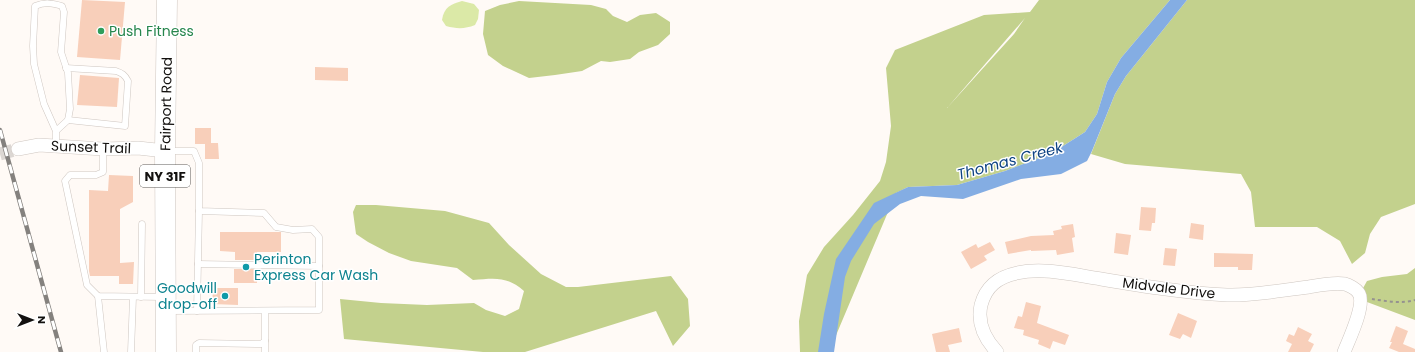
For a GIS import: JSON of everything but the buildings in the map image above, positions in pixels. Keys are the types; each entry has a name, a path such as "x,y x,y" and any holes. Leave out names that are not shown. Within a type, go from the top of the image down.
{"main road":[{"name":"Fairport Road","path":"166,352 165,151 167,0"}],"street":[{"name":"Sunset Trail","path":"18,149 39,145 103,149 138,148 165,151"},
{"name":"Midvale Drive","path":"997,352 990,344 982,328 981,309 983,299 986,290 993,284 1004,277 1018,273 1063,273 1180,291 1222,295 1236,295 1346,284 1358,292 1361,297"},
{"path":"1344,352 1360,310 1361,297"}],"lane":[{"path":"56,131 68,120 70,109 68,74 61,52 64,12 62,6 52,3 42,3 35,6 33,46 34,64 48,117 56,131 56,146"},
{"path":"66,68 116,70 126,76 128,81 124,126 68,120"},
{"path":"103,149 103,172 96,175 70,175 65,181 87,285 98,296 104,352"},
{"path":"165,151 194,151 199,163 197,311"},
{"path":"98,296 141,297 197,311 319,310 319,237 312,230 293,230 276,227 264,213 199,211"},
{"path":"141,297 142,224"},
{"path":"198,264 319,266"},
{"path":"132,352 133,297"},
{"path":"265,311 265,352"},
{"path":"196,352 196,345 199,343 261,344 265,341"}],"path":[{"path":"1361,297 1383,301 1409,302 1415,300"}],"green space":[{"path":"1039,0 1170,0 1121,58 1107,82 1097,114 1085,132 1052,153 1005,171 957,185 908,187 896,193 829,352 800,352 799,321 807,275 824,247 853,215 880,181 886,162 891,126 886,68 895,50 984,15 1030,12","holes":["1025,18 1014,34 947,108"]},
{"path":"1187,0 1415,0 1415,204 1381,217 1370,234 1365,253 1352,264 1340,241 1317,227 1255,227 1251,192 1241,174 1125,164 1091,154 1115,94 1126,76"},
{"path":"462,1 474,4 479,10 478,19 475,25 461,28 446,26 442,20 444,12 451,5"},
{"path":"519,1 591,5 606,9 613,16 627,22 640,15 656,13 670,22 670,34 658,45 639,52 630,59 610,62 601,61 582,71 529,78 503,66 488,55 483,34 485,11 500,5"},
{"path":"356,205 376,205 445,211 489,223 509,245 541,274 566,287 578,287 671,276 688,299 690,326 673,346 656,311 525,352 483,352 344,339 340,299 427,305 474,303 486,310 505,316 519,309 524,291 506,280 473,280 457,268 411,261 389,253 356,234 353,212"},
{"path":"1415,268 1415,320 1367,302 1367,295 1362,290 1367,281 1382,277 1407,274"}],"water":[{"path":"1170,0 1187,0 1126,76 1115,94 1087,161 1061,174 1021,179 963,199 921,196 900,204 874,224 851,261 845,277 834,352 818,352 824,314 836,259 874,203 908,187 957,185 1005,171 1052,153 1085,132 1097,114 1107,82 1121,58"}],"tunnel":[{"path":"0,154 18,149"}],"railway":[{"path":"0,130 61,352"}],"place":[{"name":"Push Fitness","path":"101,31"},
{"name":"Perinton Express Car Wash","path":"246,267"},
{"name":"Goodwill drop-off","path":"225,296"}],"water label":[{"name":"Thomas Creek","path":"1010,161"}]}
